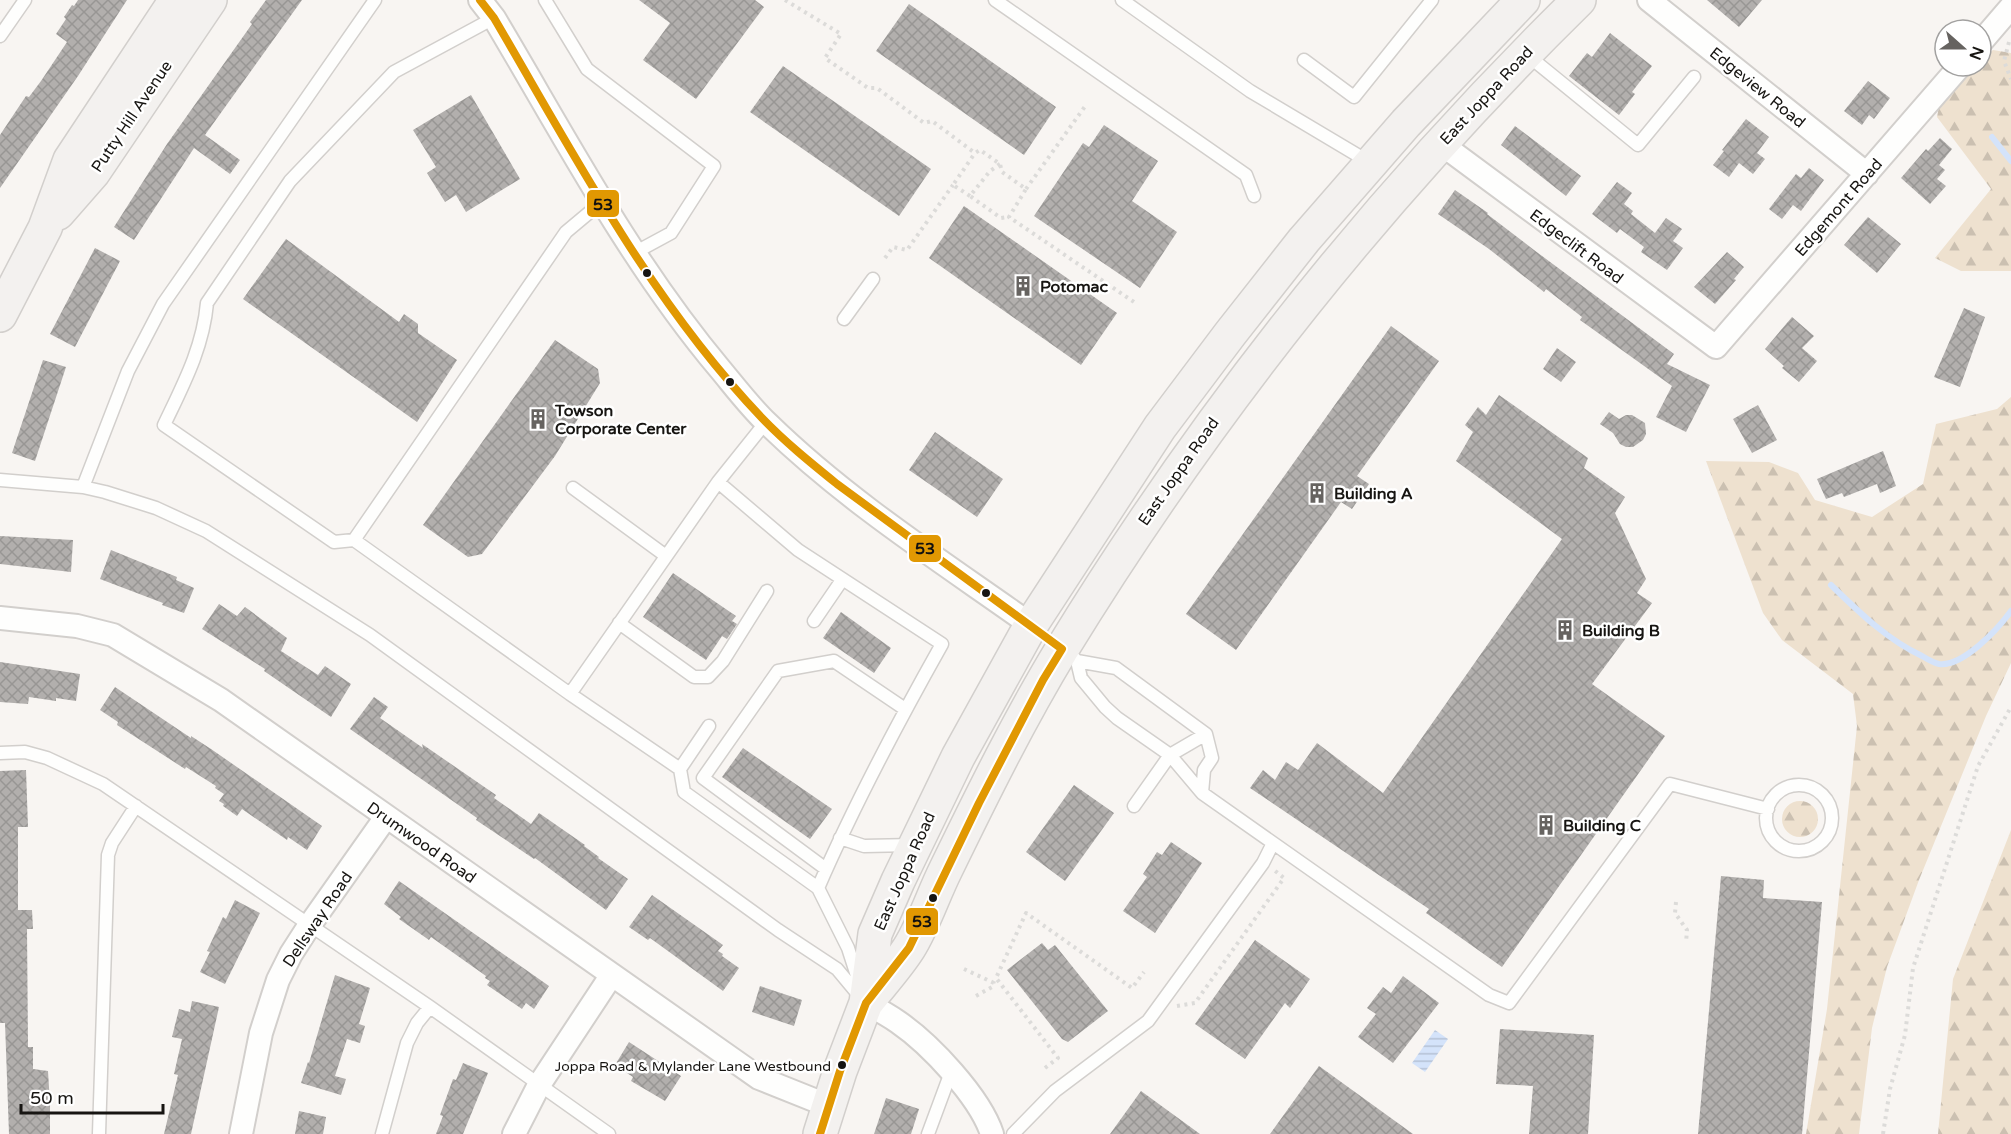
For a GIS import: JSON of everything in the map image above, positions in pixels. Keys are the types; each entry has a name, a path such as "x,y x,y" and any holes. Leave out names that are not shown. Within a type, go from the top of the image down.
{"main road":[{"name":"Putty Hill Avenue","path":"0,315 45,228 70,160 176,0"},
{"name":"Putty Hill Avenue","path":"45,228 93,173 210,0"},
{"name":"East Joppa Road","path":"824,1120 866,1003 875,934 958,757 1031,625 1160,427 1304,240 1444,81 1523,0"},
{"name":"East Joppa Road","path":"866,1003 909,948 979,803 1043,680 1070,655 1120,556 1180,467 1263,354 1334,265 1440,143 1579,0"},
{"path":"1304,240 1334,265"},
{"path":"1031,625 1070,655"}],"street":[{"path":"480,0 494,18 634,253 705,352 766,422 824,475 870,511 1031,625"},
{"name":"Edgeview Road","path":"1649,0 1867,174"},
{"path":"1993,28 2009,10"},
{"name":"Edgemont Road","path":"1716,347 1950,78"},
{"name":"Edgeclift Road","path":"1440,143 1716,347"},
{"name":"Drumwood Road","path":"0,618 77,626 113,635 221,700 611,976 824,1120"},
{"name":"Dellsway Road","path":"241,1134 268,1007 282,971 309,926 386,817"},
{"path":"514,1134 539,1084 611,976"},
{"path":"866,1003 899,1022 951,1072 979,1106 992,1134"}],"lane":[{"path":"0,36 25,0"},
{"path":"83,487 128,371 163,304 375,0"},
{"path":"545,0 587,69 714,166 671,233 634,253"},
{"path":"995,0 1246,175 1254,196"},
{"path":"1122,0 1250,91 1370,163"},
{"path":"1304,60 1353,97 1432,0"},
{"path":"494,18 394,72 290,181 207,303 201,338 187,377 164,425 334,542 354,540 570,694 680,769"},
{"path":"1525,53 1638,146 1694,77"},
{"path":"354,540 566,232 603,201"},
{"path":"844,319 873,279"},
{"path":"570,694 718,482 766,422"},
{"path":"0,480 83,487 105,492 156,508 206,531 370,635 778,930 837,969 866,1003"},
{"path":"718,482 798,550 942,644 840,838 818,888"},
{"path":"573,488 666,556"},
{"path":"814,621 842,580"},
{"path":"619,623 694,677 708,677 723,661 767,591"},
{"path":"1070,655 1116,668 1206,734 1212,758 1204,770 1202,793"},
{"path":"1070,655 1081,678 1105,707 1170,755 1202,793 1489,995 1509,1004 1670,784 1768,809"},
{"path":"826,869 703,778 778,671 834,661 906,709"},
{"path":"709,726 680,769 684,792 818,888 848,948 866,1003"},
{"path":"1134,806 1170,755 1206,734"},
{"path":"0,753 24,752 47,758 103,784 430,1007 609,1134"},
{"path":"1796,785 1808,786 1825,797 1832,814 1832,824 1824,840 1816,846 1799,851 1790,849 1773,838 1767,819 1768,809 1776,794 1796,785"},
{"path":"99,1134 108,855 112,843 136,806"},
{"path":"840,838 864,846 915,845"},
{"path":"1013,1134 1055,1091 1148,1021 1263,863 1273,843"},
{"path":"382,1134 407,1043 417,1023 430,1007"},
{"path":"928,1134 951,1072"}],"path":[{"path":"785,0 841,34 825,58 868,88 876,88 924,123 932,121 975,153"},
{"path":"2009,10 2011,32 2004,61 2011,79"},
{"path":"1009,217 1026,189 1086,105"},
{"path":"885,258 894,247 907,250 975,153 980,150 1000,164 1002,172 1026,189"},
{"path":"970,196 990,171 1000,164"},
{"path":"953,185 1001,218 1009,217 1134,302"},
{"path":"1883,1134 1890,1089 1905,1035 1913,968 1978,766 2011,707"},
{"path":"1176,1006 1195,1003 1284,878 1271,868"},
{"path":"1676,902 1675,913 1687,930 1686,943"},
{"path":"976,996 992,987 1026,913 1135,990 1144,972"},
{"path":"964,969 995,980 1058,1058 1045,1068"}],"green space":[{"path":"1993,50 2011,53 2011,271 1961,271 1935,258 1991,189 1937,117 1943,86 1954,78 1993,78"},
{"path":"2011,397 2011,663 1986,716 1919,880 1887,967 1872,1028 1859,1134 1806,1134 1827,1009 1857,726 1853,694 1782,640 1763,613 1706,461 1769,462 1798,473 1815,500 1872,517 1923,484 1936,424 1997,409"},
{"path":"1800,801 1813,806 1818,819 1813,832 1800,837 1787,832 1782,819 1787,806"},
{"path":"2011,830 2011,1134 1938,1134 1953,979"}],"water":[{"path":"1435,1030 1448,1039 1425,1072 1412,1063"}],"building":[{"path":"78,0 127,0 78,76 0,188 0,135 67,42 56,34 66,19 64,17"},
{"path":"266,0 302,0 205,135 240,160 230,174 194,148 134,240 114,227 167,144 252,24 250,22"},
{"path":"639,0 755,0 764,7 696,99 643,60 670,23"},
{"path":"1707,0 1762,0 1739,27"},
{"path":"909,4 1056,107 1024,155 876,51"},
{"path":"1610,33 1652,66 1632,92 1635,94 1619,115 1569,76 1587,53 1592,57"},
{"path":"783,66 931,169 899,216 750,112"},
{"path":"1868,81 1890,98 1874,119 1869,115 1862,125 1844,111"},
{"path":"471,95 520,179 466,212 456,195 445,202 427,173 436,167 413,130"},
{"path":"1746,119 1769,137 1757,153 1765,159 1753,174 1739,163 1729,177 1713,165"},
{"path":"1104,125 1158,161 1132,201 1177,232 1140,288 1034,216 1083,143 1089,147"},
{"path":"1515,126 1581,176 1566,196 1501,145"},
{"path":"1940,138 1952,149 1939,165 1945,170 1937,179 1946,186 1930,204 1901,178 1926,149 1928,151"},
{"path":"1809,168 1824,180 1801,211 1793,205 1782,219 1769,209 1796,174 1801,178"},
{"path":"1617,182 1632,193 1624,204 1633,211 1631,214 1655,233 1666,218 1682,229 1673,241 1683,248 1667,270 1641,252 1644,247 1620,229 1617,233 1592,214"},
{"path":"1455,190 1674,354 1667,364 1710,385 1686,432 1656,417 1672,386 1580,320 1582,317 1546,289 1544,292 1489,249 1438,214"},
{"name":"Potomac","path":"964,206 1117,313 1081,365 929,258"},
{"path":"1868,217 1901,244 1877,273 1844,245"},
{"path":"286,239 399,322 404,314 418,324 418,333 457,360 417,422 243,299"},
{"path":"95,248 120,261 75,347 50,334"},
{"path":"1727,252 1744,267 1715,304 1694,287"},
{"path":"1964,308 1985,317 1960,387 1934,377"},
{"path":"1792,317 1814,336 1802,348 1817,361 1799,382 1765,349"},
{"name":"Building A","path":"1391,326 1439,361 1357,476 1369,484 1352,509 1341,502 1236,650 1186,614"},
{"name":"Towson Corporate Center","path":"555,340 598,369 600,383 555,456 482,554 468,557 423,525"},
{"path":"1557,348 1576,362 1561,382 1543,369"},
{"path":"43,360 66,367 35,461 12,453"},
{"name":"Building B","path":"1499,395 1588,458 1584,468 1625,497 1615,513 1646,579 1637,593 1652,603 1592,684 1665,736 1502,967 1426,913 1429,909 1250,788 1263,770 1275,780 1286,762 1298,770 1317,743 1383,793 1562,539 1456,461 1473,432 1465,425 1478,407 1486,415"},
{"path":"1758,405 1777,440 1752,453 1733,419"},
{"path":"1609,412 1619,419 1632,415 1645,423 1646,434 1643,440 1633,447 1620,444 1613,433 1600,424"},
{"path":"935,432 1003,479 977,517 909,470"},
{"path":"1883,451 1896,486 1880,493 1877,484 1844,497 1842,493 1826,499 1817,479"},
{"path":"0,536 73,540 71,572 0,564"},
{"path":"111,550 177,577 176,580 194,588 184,613 100,579"},
{"path":"673,573 736,616 732,621 737,624 727,639 722,636 706,660 643,617"},
{"path":"219,604 237,616 245,607 287,638 281,651 318,675 325,666 351,684 331,717 264,671 265,669 202,629"},
{"path":"841,612 891,648 874,673 823,638"},
{"path":"0,662 80,674 76,701 29,697 28,704 0,702"},
{"path":"115,687 211,749 322,826 307,850 288,837 287,840 242,809 237,816 219,801 224,794 215,788 216,786 117,725 118,722 100,710"},
{"path":"374,697 388,707 380,718 496,795 494,798 531,824 539,813 628,879 606,910 350,729"},
{"path":"743,748 832,809 810,839 722,777"},
{"path":"26,770 28,827 18,827 18,910 32,910 33,929 27,929 28,1047 33,1047 33,1069 48,1071 50,1134 9,1134 5,1023 0,1023 0,771"},
{"path":"1074,785 1114,813 1065,881 1026,852"},
{"path":"1171,842 1202,863 1155,933 1123,911 1147,877 1143,874 1157,852 1162,855"},
{"path":"1721,876 1764,880 1763,898 1822,902 1802,1134 1698,1134"},
{"path":"399,881 549,986 534,1009 526,1003 522,1009 487,985 490,981 485,978 486,976 431,937 429,940 399,919 401,917 384,904"},
{"path":"652,895 723,945 718,951 739,968 723,991 650,938 648,940 629,927"},
{"path":"235,900 260,913 225,984 200,972 223,917 226,919"},
{"path":"1255,940 1310,979 1290,1008 1285,1003 1245,1059 1195,1024"},
{"path":"1042,943 1048,950 1055,945 1108,1011 1068,1042 1062,1039 1007,970"},
{"path":"335,975 370,988 359,1024 365,1026 360,1043 347,1039 335,1076 346,1079 341,1095 301,1083"},
{"path":"1403,976 1439,1003 1393,1063 1358,1037 1376,1014 1367,1008 1383,987 1391,993"},
{"path":"760,986 802,1000 794,1026 752,1012"},
{"path":"192,1001 219,1007 191,1134 164,1134 178,1075 174,1074 182,1039 172,1037 179,1009 190,1012"},
{"path":"1500,1029 1594,1035 1588,1134 1529,1134 1533,1086 1496,1084"},
{"path":"629,1042 681,1076 665,1101 631,1081 633,1077 615,1065"},
{"path":"463,1063 488,1073 463,1134 436,1134 453,1079 456,1080"},
{"path":"1319,1066 1413,1134 1270,1134"},
{"path":"1141,1091 1200,1134 1110,1134"},
{"path":"886,1098 919,1109 911,1134 874,1134"},
{"path":"299,1111 326,1117 323,1134 295,1134"}],"waterway":[{"path":"1992,137 2011,161"},
{"path":"1831,585 1897,642 1939,664 1959,660 1969,653 1989,636 2011,611"}],"transit line":[{"name":"53","path":"480,0 494,18 585,175 650,277 722,373 762,418 837,484 1062,649 1043,680 979,803 909,948 866,1003 840,1071 820,1134"}],"place":[{"name":"Potomac","path":"1023,286"},
{"name":"Towson Corporate Center","path":"538,419"},
{"name":"Building A","path":"1317,493"},
{"name":"Building B","path":"1565,630"},
{"name":"Building C","path":"1546,825"},
{"name":"Joppa Road & Mylander Lane Westbound","path":"842,1065"}]}
